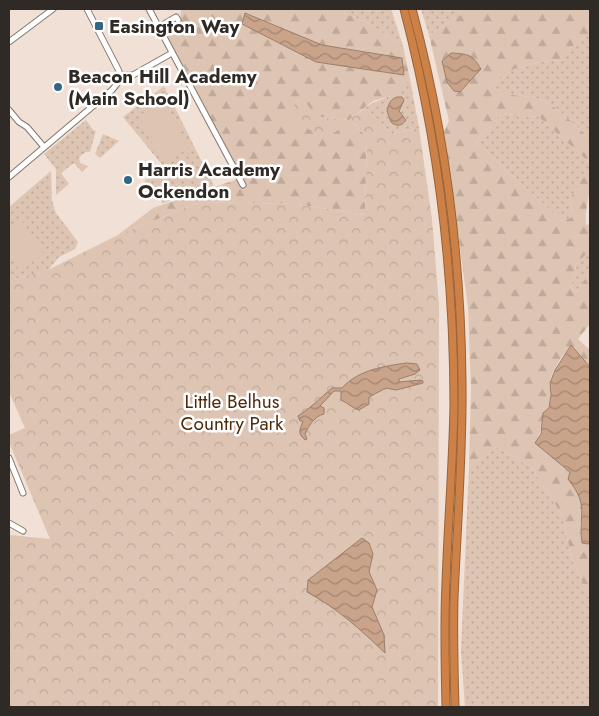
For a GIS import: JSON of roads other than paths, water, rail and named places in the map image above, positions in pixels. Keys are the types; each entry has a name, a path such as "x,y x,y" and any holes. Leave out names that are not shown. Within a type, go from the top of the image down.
{"highway":[{"path":"404,9 422,83 435,153 450,285 454,405 445,606 446,707"},
{"path":"412,9 430,80 444,150 460,296 462,432 454,599 455,707"}],"street":[{"path":"9,42 53,9"},
{"path":"9,177 117,84 119,70 86,9"},
{"path":"149,9 243,185"},
{"path":"158,28 176,17"},
{"path":"119,76 133,75 172,53"},
{"path":"9,110 44,147"},
{"path":"9,459 23,494"},
{"path":"9,523 23,531"}],"water":[{"path":"245,13 322,45 402,58 404,75 316,62 242,24"},
{"path":"451,53 469,56 475,60 481,69 460,92 454,91 447,82 442,61"},
{"path":"402,97 404,100 399,111 406,120 401,125 393,124 387,111 389,105 392,100"},
{"path":"571,345 590,367 590,543 588,544 582,543 581,503 579,496 568,479 570,472 535,443 541,434 543,413 549,408 550,383 555,370"},
{"path":"407,363 417,364 420,370 415,374 399,379 399,382 421,380 423,383 396,390 386,388 369,397 369,404 359,410 341,400 341,391 334,391 320,406 324,408 324,414 310,424 305,434 307,439 305,440 301,435 300,431 303,421 300,421 298,416 332,388 342,388 356,377 372,370"},
{"path":"362,538 369,543 373,554 369,572 377,590 372,607 384,635 385,653 339,612 307,592 308,580"}],"place":[{"name":"Easington Way","path":"99,26"},
{"name":"Beacon Hill Academy (Main School)","path":"58,87"},
{"name":"Harris Academy Ockendon","path":"128,180"}],"park label":[{"name":"Little Belhus Country Park","path":"232,412"}]}
